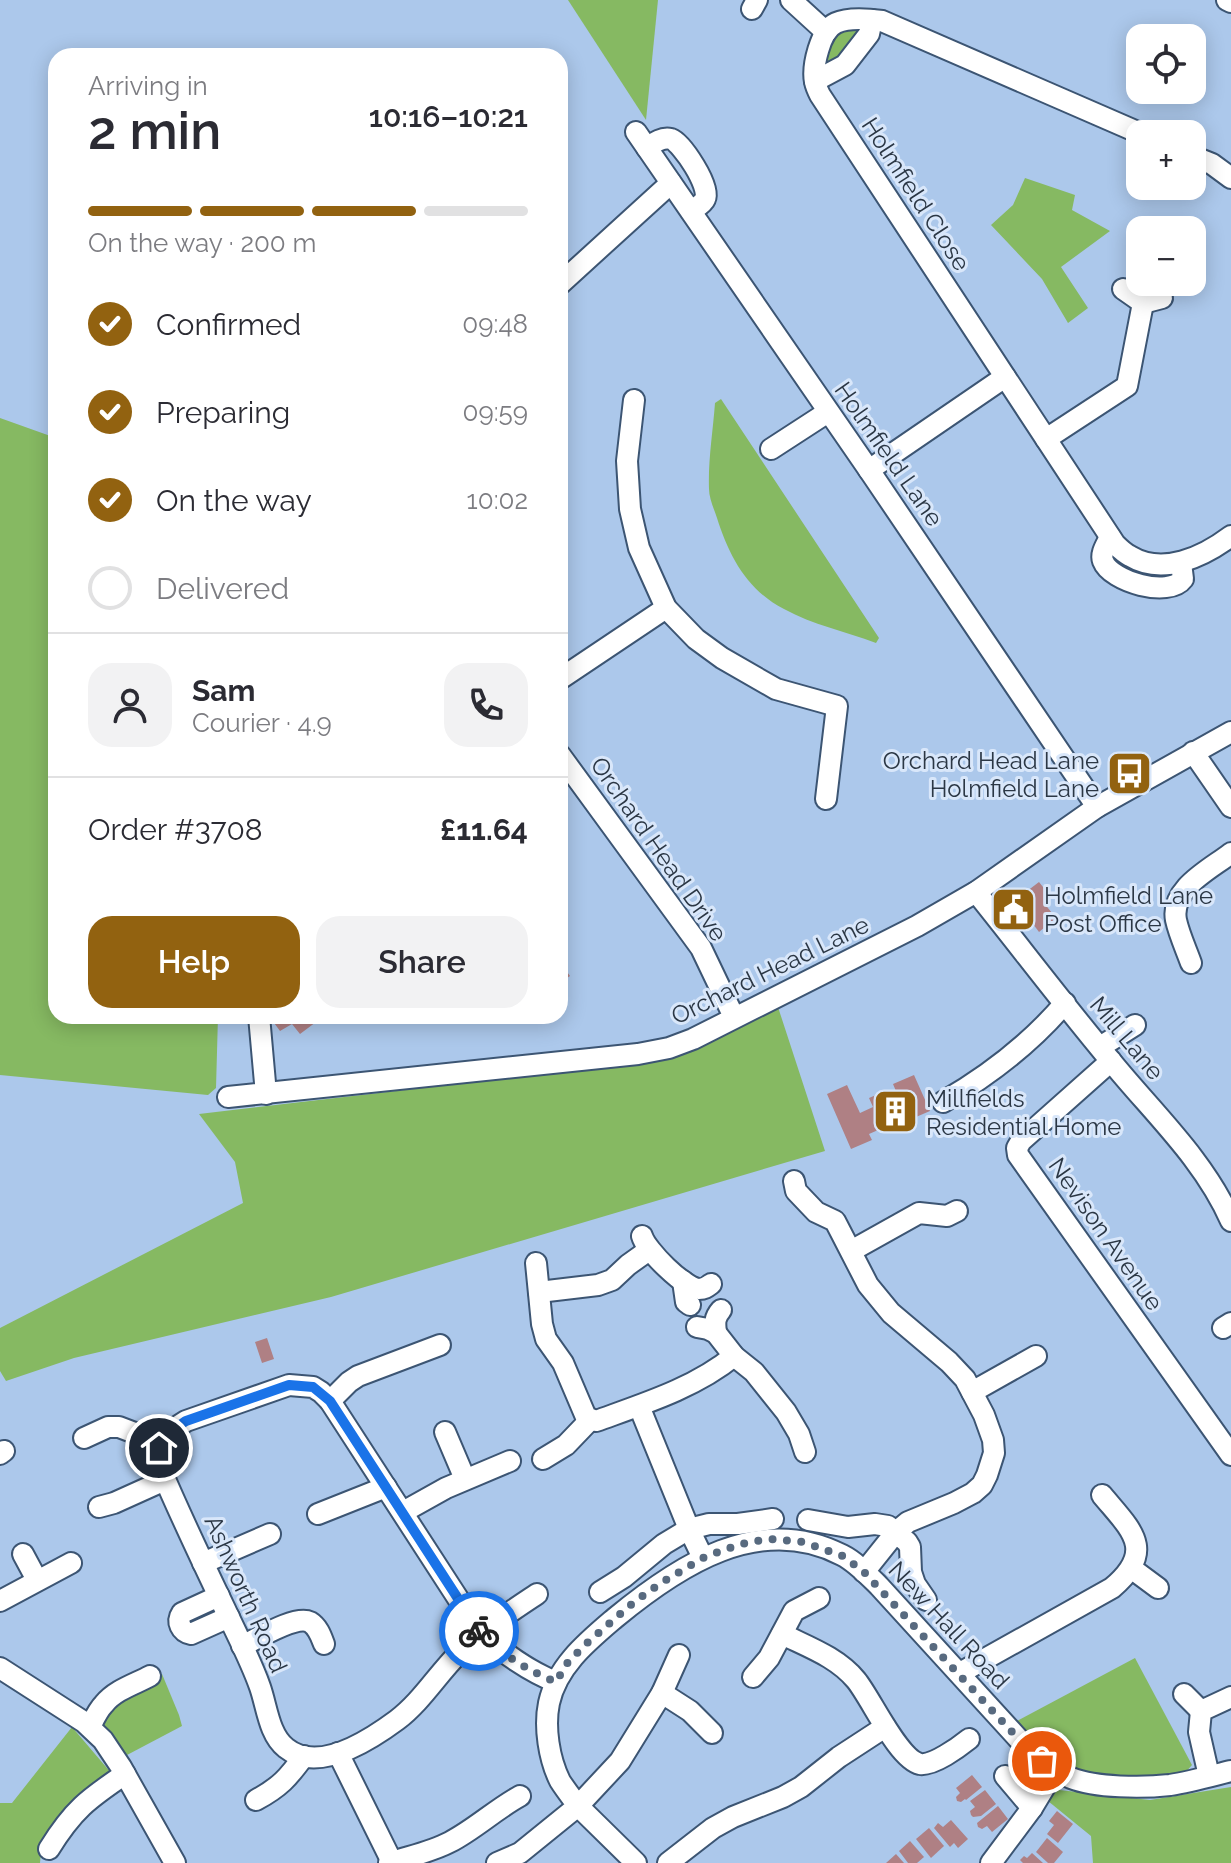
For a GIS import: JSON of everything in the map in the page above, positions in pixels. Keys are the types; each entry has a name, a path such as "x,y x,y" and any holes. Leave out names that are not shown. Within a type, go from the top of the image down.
{"street":[{"path":"791,0 826,32"},
{"path":"815,81 845,65 869,34 872,20"},
{"path":"815,81 816,62 823,37 831,26 837,22 882,21 1126,127"},
{"name":"Holmfield Close","path":"815,81 820,95 1115,544 1144,562 1178,564 1214,549 1231,536"},
{"name":"Holmfield Lane","path":"691,211 707,195 703,180 681,147 668,139 642,140 1097,807"},
{"path":"1206,162 1230,175"},
{"path":"568,277 671,183"},
{"path":"1046,439 1127,386 1152,300 1123,289"},
{"path":"869,470 1005,377"},
{"path":"634,400 627,461 630,509 639,548 666,608 696,639 776,689 837,706 826,799"},
{"path":"771,449 828,412"},
{"path":"568,674 666,608"},
{"name":"Orchard Head Lane","path":"228,1097 638,1054 669,1048 693,1039 917,926 976,892 1097,807 1231,732"},
{"path":"1193,752 1231,807"},
{"name":"Orchard Head Drive","path":"568,766 701,948 734,1017"},
{"path":"1191,963 1176,919 1180,897 1186,887 1231,853"},
{"name":"Mill Lane","path":"976,892 1190,1155 1228,1207"},
{"path":"943,1102 979,1081 1048,1023 1065,1003"},
{"path":"260,1024 266,1094"},
{"name":"Nevison Avenue","path":"1135,1025 1021,1141 1017,1148 1018,1155 1231,1454"},
{"path":"794,1181 796,1191 816,1212 835,1221 868,1285 891,1313 965,1379 993,1440 994,1453 982,1485 954,1503 908,1522 896,1532 864,1572"},
{"path":"851,1251 919,1213 947,1216 957,1211"},
{"path":"539,1292 598,1285 612,1280 646,1243 683,1281 698,1289 711,1284"},
{"path":"536,1263 546,1339 563,1363 581,1408 590,1420 596,1421 639,1406 708,1376 734,1356"},
{"path":"683,1281 686,1302 690,1305"},
{"path":"721,1310 706,1330 754,1372 786,1412 805,1452"},
{"path":"330,1401 349,1382 407,1347 440,1345"},
{"path":"972,1392 1036,1356"},
{"path":"84,1438 108,1427 119,1427 161,1443 172,1430 186,1421 289,1385 313,1387 330,1401 481,1634 526,1668 556,1682"},
{"path":"639,1406 703,1558"},
{"path":"543,1459 566,1445 590,1420"},
{"path":"445,1432 465,1479"},
{"name":"Ashworth Road","path":"161,1443 161,1470 255,1673 272,1727 285,1748 304,1756"},
{"path":"403,1512 465,1479 510,1461"},
{"path":"99,1507 165,1480"},
{"path":"318,1514 386,1487"},
{"path":"960,1673 1112,1588 1126,1577 1137,1554 1137,1542 1102,1495"},
{"path":"600,1592 689,1529 709,1524 773,1519"},
{"path":"808,1520 848,1527 888,1526 910,1547 911,1572 926,1600"},
{"path":"203,1563 270,1534"},
{"name":"New Hall Road","path":"636,1863 578,1806 560,1780 547,1728 549,1703 556,1682 568,1662 610,1623 661,1583 703,1558 749,1542 770,1539 803,1542 843,1556 864,1572 1025,1746 1055,1770 1084,1782 1118,1786 1170,1785 1231,1771"},
{"path":"23,1554 37,1580"},
{"path":"0,1601 71,1563"},
{"path":"1131,1568 1158,1588"},
{"path":"256,1800 288,1778 304,1756 326,1758 375,1735 399,1719 461,1652 537,1594"},
{"path":"219,1596 182,1613 179,1624 182,1630 191,1634 229,1617"},
{"path":"753,1677 769,1658 794,1611 819,1598"},
{"path":"242,1646 302,1620 312,1623 324,1644"},
{"path":"782,1634 823,1654 854,1677 885,1727 912,1760 922,1765 932,1762 969,1739"},
{"path":"497,1863 520,1853 578,1806 620,1761 662,1693 679,1655"},
{"path":"0,1668 90,1727 107,1745 175,1863"},
{"path":"90,1727 108,1699 150,1676"},
{"path":"662,1693 690,1711 712,1733"},
{"path":"1184,1694 1201,1711"},
{"path":"1201,1711 1231,1697"},
{"path":"1201,1711 1199,1732 1209,1776"},
{"path":"668,1863 713,1828 801,1787 885,1727"},
{"path":"338,1753 391,1862 451,1842 520,1796"},
{"path":"991,1863 1032,1808 1055,1770"},
{"path":"49,1849 74,1812 125,1774"},
{"path":"1005,1776 1032,1808"}],"green space":[{"path":"568,0 658,0 646,120"},
{"path":"866,26 861,42 822,75 823,54 829,41 846,30"},
{"path":"1025,178 1075,195 1072,210 1110,231 1061,267 1088,308 1068,323 1042,279 991,225 1013,205"},
{"path":"721,399 879,638 876,643 795,615 771,601 741,571 727,546 709,492 715,403"},
{"path":"0,418 48,435 48,1024 218,1024 216,1088 208,1095 0,1075"},
{"path":"777,1004 825,1151 331,1297 74,1358 6,1381 0,1371 0,1328 243,1203 235,1162 199,1114 661,1060"},
{"path":"1135,1658 1192,1765 1185,1773 1176,1777 1090,1776 1058,1764 1013,1723"},
{"path":"162,1674 182,1726 127,1755 97,1718 112,1699"},
{"path":"72,1727 112,1774 60,1816 42,1841 40,1863 0,1863 0,1803 12,1803"},
{"path":"1231,1787 1231,1863 1093,1863 1091,1836 1048,1801 1059,1790 1150,1800"}],"building":[{"path":"1039,882 1051,897 1044,903 1056,918 1039,932 1027,916 1018,923 1006,907"},
{"path":"275,1024 292,1024 280,1031"},
{"path":"292,1024 313,1024 300,1034"},
{"name":"Millfields Residential Home","path":"914,1075 930,1111 869,1134 872,1140 851,1149 827,1094 847,1085 860,1113 873,1107 869,1098 883,1092 887,1100 898,1096 893,1084"},
{"path":"267,1338 274,1359 262,1363 255,1342"},
{"path":"972,1775 982,1787 966,1800 957,1801 960,1793 956,1788"},
{"path":"985,1790 996,1804 981,1816 973,1817 970,1811 975,1807 970,1801"},
{"path":"998,1806 1008,1819 992,1832 987,1826 982,1829 978,1827 977,1823"},
{"path":"1057,1811 1073,1824 1058,1843 1047,1834 1054,1825 1049,1821"},
{"path":"951,1820 968,1839 958,1848 954,1843 950,1847 934,1828 938,1823 943,1827"},
{"path":"929,1828 944,1846 931,1858 916,1839"},
{"path":"1047,1838 1063,1852 1054,1863 1048,1863 1036,1852"},
{"path":"910,1841 924,1857 917,1863 908,1863 899,1851"},
{"path":"1032,1853 1043,1863 1023,1863 1020,1860"},
{"path":"896,1854 904,1863 886,1863"}],"way so far":[{"path":"479,1631 515,1660 556,1682 568,1662 634,1602 703,1558 749,1542 770,1539 803,1542 843,1556 864,1572 1042,1761"}],"place":[{"name":"Orchard Head Lane Holmfield Lane","path":"1130,774"},
{"name":"Holmfield Lane Post Office","path":"1013,909"},
{"name":"Millfields Residential Home","path":"895,1112"}],"route":[{"path":"159,1448 172,1430 186,1421 289,1385 313,1387 330,1401 479,1631"}]}
